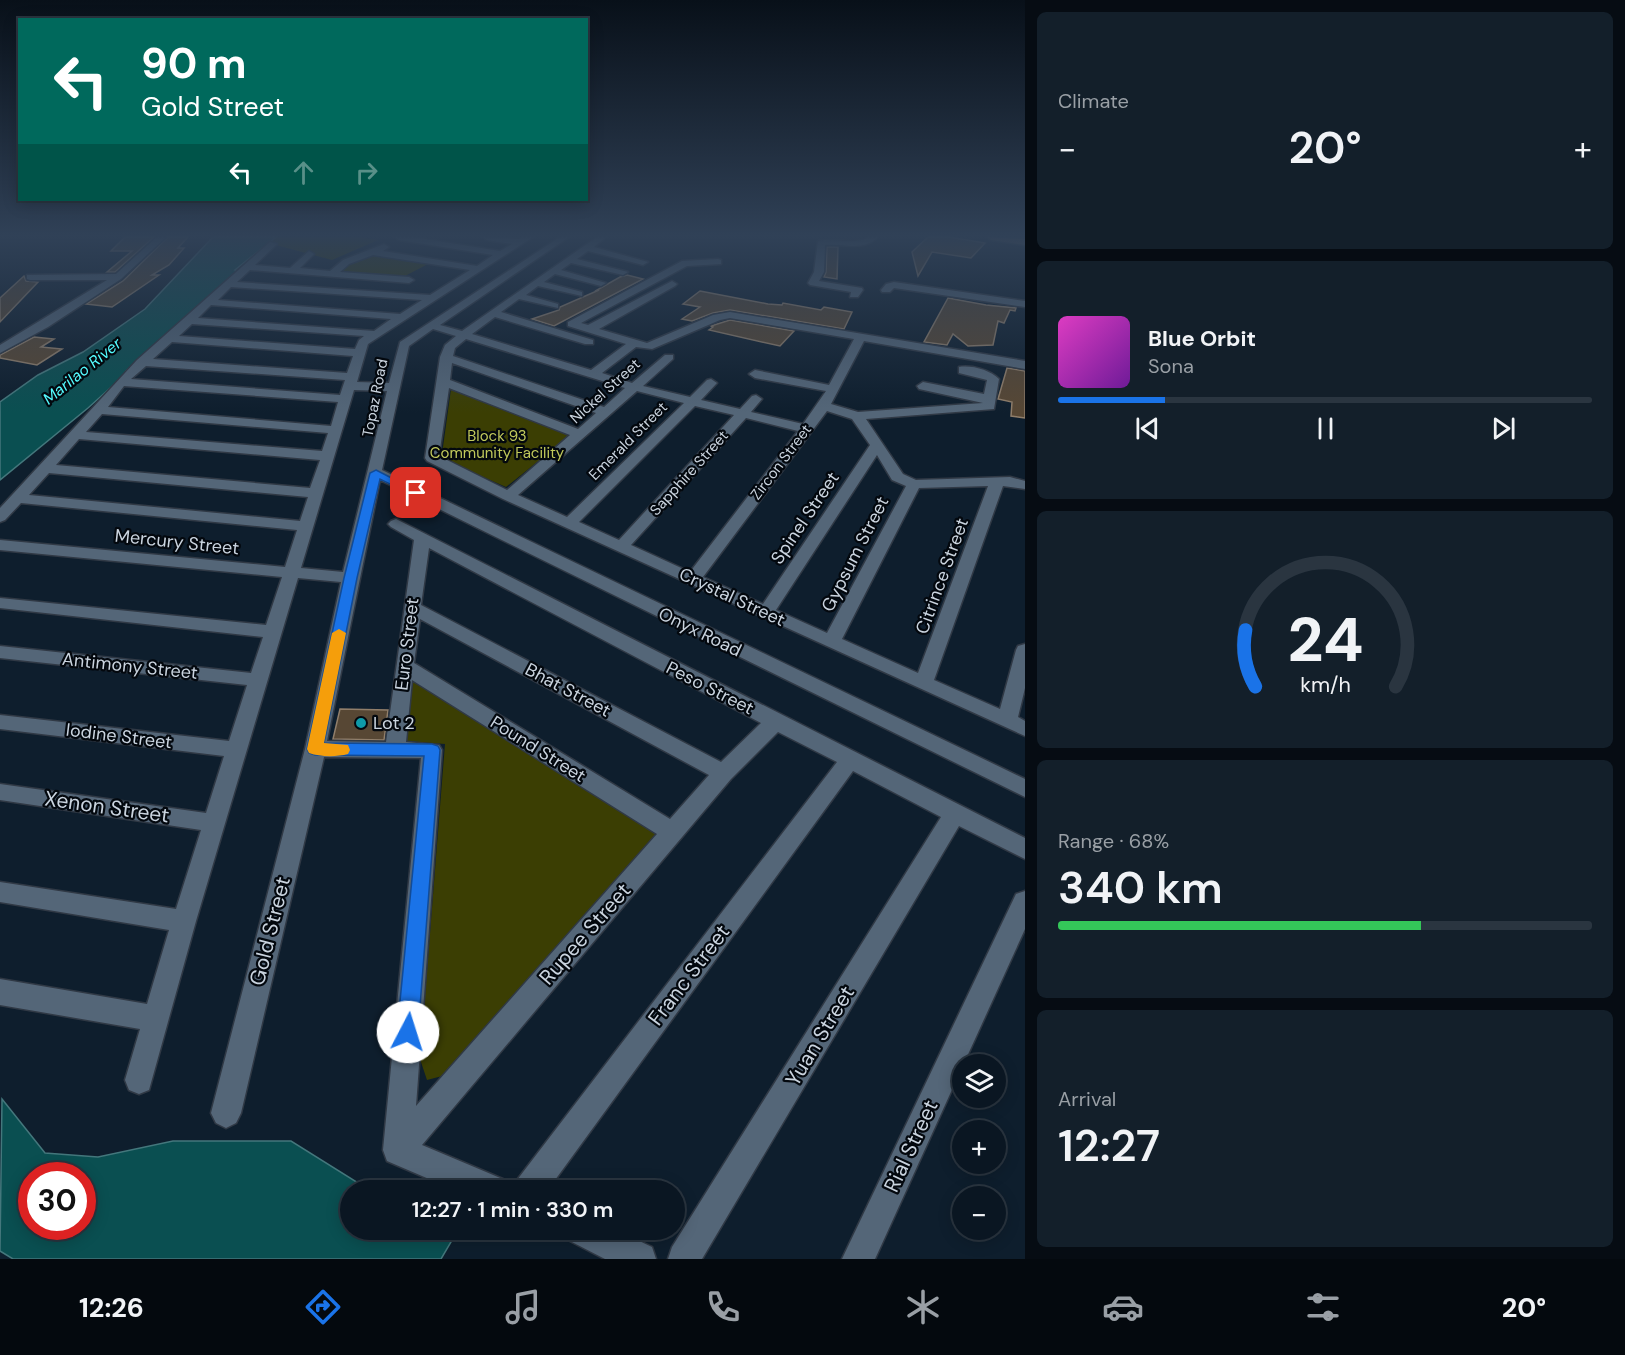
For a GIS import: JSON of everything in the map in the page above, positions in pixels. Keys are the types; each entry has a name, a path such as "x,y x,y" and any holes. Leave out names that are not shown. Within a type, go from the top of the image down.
{"street":[{"path":"0,350 89,296"},
{"path":"0,517 99,410 121,382 215,296"},
{"path":"384,296 430,298"},
{"path":"139,1080 214,822 260,680 363,342 434,296"},
{"name":"Topaz Road","path":"350,578 404,344 476,296"},
{"path":"554,306 519,296 493,313 449,347 442,381 581,435"},
{"path":"622,296 572,322 574,325 648,347 717,317 730,315 1025,364"},
{"path":"590,329 650,296"},
{"path":"968,296 1025,304"},
{"path":"208,302 402,317"},
{"path":"493,313 616,348 593,374"},
{"path":"187,320 376,334"},
{"path":"430,325 634,387 806,429"},
{"path":"167,338 360,353"},
{"name":"Zircon Street","path":"693,579 824,406 859,340"},
{"path":"446,357 606,412"},
{"name":"Nickel Street","path":"508,496 669,357"},
{"path":"141,362 395,387"},
{"path":"824,406 857,416 989,406 993,379 984,374 963,370"},
{"path":"754,374 833,389"},
{"name":"Crystal Street","path":"442,381 432,458 440,463 831,643 1025,729"},
{"path":"121,382 346,399"},
{"name":"Emerald Street","path":"569,523 711,383"},
{"path":"922,386 989,399"},
{"name":"Sapphire Street","path":"621,547 756,399"},
{"path":"99,410 335,430"},
{"path":"857,416 897,477 914,484 1010,481 1025,485"},
{"path":"75,435 327,456"},
{"name":"Spinel Street","path":"766,612 877,445"},
{"path":"46,468 315,494"},
{"name":"Onyx Road","path":"376,473 1025,789"},
{"name":"Citrince Street","path":"923,684 997,482"},
{"name":"Gypsum Street","path":"831,643 914,484"},
{"path":"18,498 306,526"},
{"name":"Peso Street","path":"396,524 1025,849"},
{"name":"Euro Street","path":"395,750 418,556 422,539"},
{"name":"Mercury Street","path":"0,544 350,578"},
{"name":"Gold Street","path":"226,1113 315,749 350,578"},
{"path":"0,603 274,632"},
{"name":"Bhat Street","path":"413,608 723,773"},
{"path":"1007,721 1025,650"},
{"name":"Antimony Street","path":"0,652 260,680"},
{"name":"Pound Street","path":"404,666 673,832"},
{"name":"Rupee Street","path":"398,1150 723,773 776,721"},
{"name":"Iodine Street","path":"0,722 238,750"},
{"path":"315,749 432,750 398,1150 468,1180"},
{"name":"Franc Street","path":"536,1180 850,760"},
{"name":"Xenon Street","path":"0,792 214,822"},
{"name":"Yuan Street","path":"684,1259 955,814"},
{"path":"0,892 184,921"},
{"name":"Rial Street","path":"858,1259 1025,902"},
{"path":"0,992 158,1019"},
{"path":"599,1240 629,1256"}],"green space":[{"name":"Block 93 Community Facility","path":"451,389 571,435 506,487 444,460 442,454"},
{"path":"413,681 657,834 450,1074 427,1080 420,1059 445,744 406,741"}],"water":[{"name":"Marilao River","path":"158,296 210,296 88,408 0,480 0,402 38,375 83,352 145,309"},
{"path":"2,1099 45,1153 98,1157 173,1141 291,1141 353,1180 340,1180 340,1240 448,1240 451,1242 441,1259 13,1259 0,1251"}],"building":[{"path":"2,296 25,296 0,322 0,298"},
{"path":"99,296 129,296 112,307 86,304"},
{"path":"586,296 611,296 554,326 532,319 559,310 560,307"},
{"path":"694,296 725,296 768,304 782,305 783,303 821,310 824,307 852,312 844,329 730,310 713,313 692,321 682,319 700,307 683,304"},
{"path":"948,298 1016,308 1015,311 1010,310 1004,323 998,321 993,345 968,346 953,334 947,345 924,342"},
{"path":"730,320 794,331 780,346 709,330 713,327 711,326"},
{"path":"34,337 54,339 41,347 62,349 37,365 0,358 0,355"},
{"path":"1007,368 1025,371 1025,418 1011,416 1012,402 998,399"},
{"path":"340,709 388,710 384,740 333,739"}],"slow traffic":[{"path":"339,633 315,749 342,750"}],"place":[{"name":"Lot 2","path":"361,723"}],"route":[{"path":"408,1032 432,750 315,749 350,578 376,473 416,493"}]}
